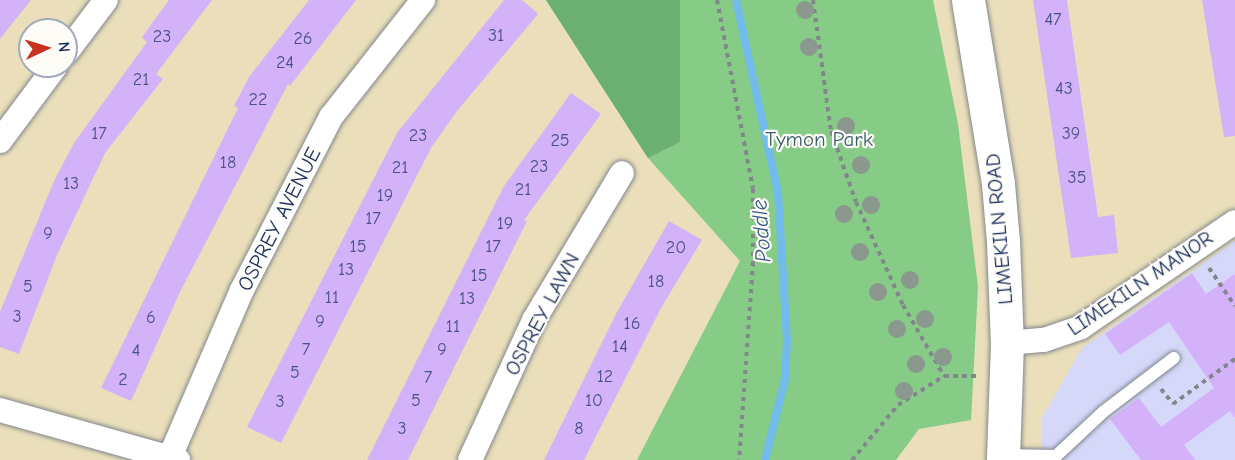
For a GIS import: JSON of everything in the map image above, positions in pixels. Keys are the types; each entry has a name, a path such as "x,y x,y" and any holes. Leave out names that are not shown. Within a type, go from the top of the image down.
{"street":[{"path":"78,37 106,0"},
{"name":"OSPREY AVENUE","path":"174,459 242,290 331,117 423,0"},
{"name":"LIMEKILN ROAD","path":"968,0 998,184 1007,343 1003,458"},
{"path":"0,141 47,78"},
{"name":"OSPREY LAWN","path":"470,460 534,320 622,173"},
{"name":"LIMEKILN MANOR","path":"1007,343 1044,340 1081,327 1235,222"},
{"path":"0,410 174,459"}],"lane":[{"path":"1003,458 1056,456 1103,412 1174,358"}],"path":[{"path":"717,0 753,189 753,262 739,460"},
{"path":"813,0 820,68 835,141 856,202 903,304 944,376"},
{"path":"1217,262 1208,268 1235,306"},
{"path":"1157,383 1173,404 1235,359"},
{"path":"852,460 898,405 944,376 984,375"}],"shaded area":[{"path":"1235,241 1235,460 1041,460 1042,418 1082,348"}],"green space":[{"name":"Tymon Park","path":"546,0 933,0 958,124 978,287 971,420 919,429 896,460 637,460 740,261 648,158"},
{"path":"546,0 680,0 680,142 648,158"}],"building":[{"path":"0,0 31,0 0,39"},
{"path":"169,0 212,0 156,74 163,79 105,153 57,255 19,354 0,347 0,312 54,181 74,143 147,42 142,37"},
{"path":"309,0 356,0 290,86 288,84 180,292 131,401 101,388 238,108 234,106 249,77"},
{"path":"504,0 522,0 538,14 457,111 431,148 281,443 247,427 397,133"},
{"path":"1033,0 1067,0 1098,217 1114,215 1118,253 1071,258"},
{"path":"1202,0 1235,0 1235,136 1224,137"},
{"path":"571,93 601,114 524,220 527,221 408,460 367,460 504,186"},
{"path":"669,221 702,240 661,308 584,460 544,460 617,312"},
{"path":"1192,273 1206,294 1235,274 1235,418 1230,411 1184,445 1195,460 1141,460 1110,419 1139,398 1161,427 1214,388 1169,322 1120,355 1105,334"}],"waterway":[{"name":"Poddle","path":"736,0 778,193 787,340 785,379 765,460"}]}
